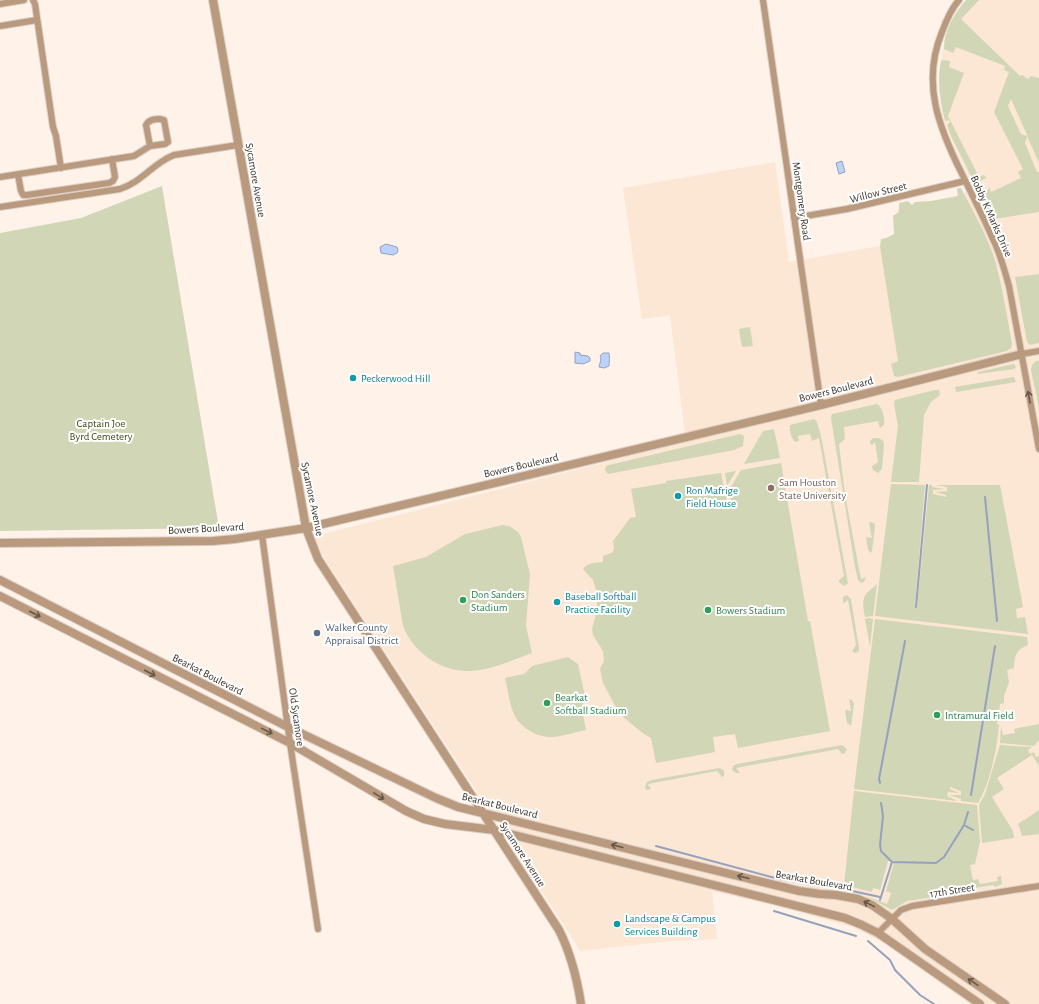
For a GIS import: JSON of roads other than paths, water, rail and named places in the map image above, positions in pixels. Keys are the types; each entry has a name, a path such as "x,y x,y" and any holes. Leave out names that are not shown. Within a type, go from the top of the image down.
{"street":[{"path":"0,4 24,0"},
{"path":"33,0 38,20 53,127 56,136 61,168"},
{"name":"Sycamore Avenue","path":"213,0 306,528 318,559 559,930 573,963 581,1004"},
{"name":"Montgomery Road","path":"763,0 821,404"},
{"name":"Bobby K Marks Drive","path":"959,0 946,20 938,40 934,59 934,102 939,122 948,144 1002,261 1009,286 1039,449"},
{"path":"0,26 38,20"},
{"path":"0,178 134,156 150,146 165,144 168,142 164,120 162,119 150,121 146,125 150,146"},
{"path":"0,207 120,189 136,182 165,159 174,155 238,145"},
{"path":"18,175 22,195 109,183 113,181 115,177 112,159"},
{"name":"Willow Street","path":"794,218 847,209 965,180"},
{"name":"Bowers Boulevard","path":"0,543 191,542 235,539 306,528 1039,351"},
{"name":"Old Sycamore","path":"262,535 290,743 318,929"},
{"name":"Bearkat Boulevard","path":"0,580 288,727 436,798 458,807 799,891 858,899 872,905 892,919 924,949 1005,1004"},
{"path":"0,596 290,743 406,811 424,819 445,824 494,830 827,912 862,924 878,933 980,1004"},
{"name":"17th Street","path":"878,933 901,910 912,906 1039,886"}],"water":[{"path":"842,161 845,172 839,174 836,163"},
{"path":"386,244 397,247 397,253 393,255 381,253 380,247"},
{"path":"575,352 580,353 580,355 588,356 590,361 583,364 575,363"},
{"path":"603,353 609,353 609,366 604,368 599,367 601,360 600,356"}],"waterway":[{"path":"916,607 927,485"},
{"path":"985,497 997,621"},
{"path":"880,783 879,779 905,641"},
{"path":"971,795 995,646"},
{"path":"881,803 883,816 880,845 881,851 892,862 936,863 944,857 964,825 968,812"},
{"path":"964,825 973,830"},
{"path":"656,846 779,879 830,887"},
{"path":"880,900 892,862"},
{"path":"843,889 880,897"},
{"path":"774,911 856,936"},
{"path":"868,941 890,960 895,970 920,995 934,1004"}],"place":[{"name":"Peckerwood Hill","path":"353,378"},
{"name":"Sam Houston State University","path":"771,488"},
{"name":"Ron Mafrige Field House","path":"678,496"},
{"name":"Don Sanders Stadium","path":"463,600"},
{"name":"Baseball Softball Practice Facility","path":"557,602"},
{"name":"Bowers Stadium","path":"708,610"},
{"name":"Walker County Appraisal District","path":"317,633"},
{"name":"Bearkat Softball Stadium","path":"547,703"},
{"name":"Intramural Field","path":"937,715"},
{"name":"Landscape & Campus Services Building","path":"617,924"}],"park label":[{"name":"Captain Joe Byrd Cemetery","path":"101,429"}]}
